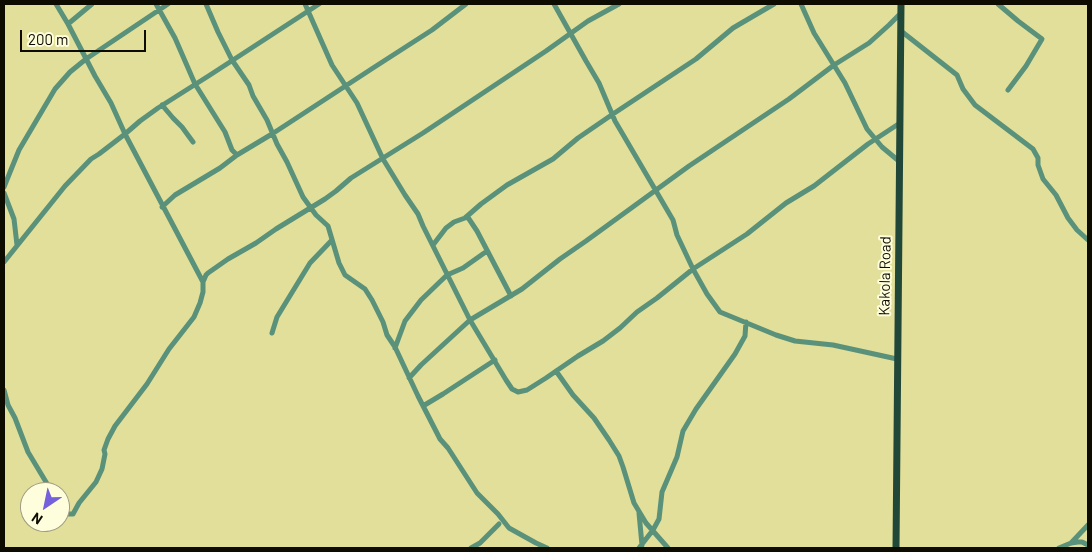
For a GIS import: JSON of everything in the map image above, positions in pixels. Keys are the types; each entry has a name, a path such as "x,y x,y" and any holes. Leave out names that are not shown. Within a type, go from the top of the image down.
{"main road":[{"name":"Kakola Road","path":"896,548 901,4"}],"street":[{"path":"56,4 111,103 124,134 203,282"},
{"path":"68,24 92,4"},
{"path":"4,187 19,150 55,89 70,72 158,7 168,4"},
{"path":"206,4 232,60 249,85 267,120 303,197 310,208 328,226 345,276 368,293 440,439 448,448 477,493 509,528 547,548"},
{"path":"305,4 332,65 357,103 383,159 418,214 470,320 509,385 518,392 527,390 603,341 693,269 747,234 786,203 814,186 875,139 900,123"},
{"path":"4,262 61,190 91,159 162,105 319,4"},
{"path":"162,207 175,195 220,168 236,155 272,134 432,30 466,4"},
{"path":"554,4 600,83 618,127 673,220 675,231 693,269 720,312 795,341 833,345 897,359"},
{"path":"70,514 73,514 79,503 96,482 102,469 104,450 115,426 147,384 169,348 194,317 200,303 206,275 524,66 588,21 619,4"},
{"path":"433,245 450,225 467,216 503,188 553,159 578,138 689,64 733,28 774,4"},
{"path":"801,4 814,33 847,88 867,129 887,152 900,162"},
{"path":"998,4 1042,39 1026,66 1008,90"},
{"path":"158,7 175,38 195,84 225,132 236,155"},
{"path":"410,378 420,365 470,320 537,278 565,255 689,166 788,99 834,65 870,43 901,12"},
{"path":"901,31 957,75 963,89 976,105 1033,149 1038,158 1038,165 1043,179 1056,195 1068,218 1088,240"},
{"path":"162,105 193,142"},
{"path":"4,193 14,219 17,246"},
{"path":"467,216 477,231 511,296"},
{"path":"272,333 277,317 301,277 313,259 332,240"},
{"path":"395,348 409,315 421,300 448,275 487,251"},
{"path":"640,546 653,530 659,518 662,492 677,457 682,431 735,354 745,336 746,322"},
{"path":"423,406 495,360"},
{"path":"556,371 573,395 594,418 619,456 639,513 668,548"},
{"path":"4,390 8,405 28,452 46,482"},
{"path":"639,513 640,546"},
{"path":"472,548 480,543 499,524"},
{"path":"1071,543 1088,525"},
{"path":"1058,548 1071,543 1082,542 1088,546"}]}
